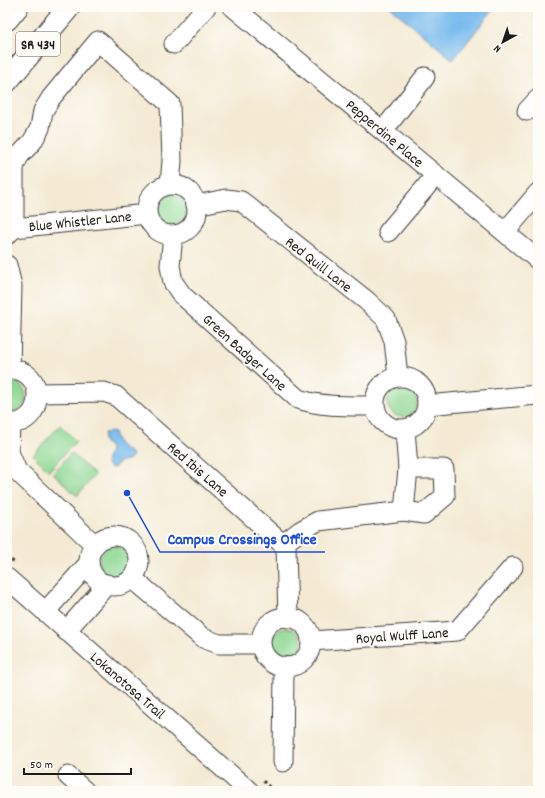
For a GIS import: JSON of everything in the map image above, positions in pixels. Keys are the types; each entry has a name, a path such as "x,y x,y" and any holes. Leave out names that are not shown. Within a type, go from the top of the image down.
{"main road":[{"name":"SR 434","path":"7,19 17,7"},
{"name":"SR 434","path":"7,80 70,7"}],"street":[{"path":"174,44 206,7"},
{"name":"Pepperdine Place","path":"233,7 538,260"},
{"name":"Blue Whistler Lane","path":"147,214 10,232 14,167 19,156 32,142 40,128 43,111 51,98 98,42 170,104 172,161 170,184"},
{"path":"383,131 425,77"},
{"path":"388,232 436,176"},
{"path":"170,184 184,188 194,198 196,205 197,212 192,225 186,230 173,235 159,232 153,227 149,221 146,206 152,194 161,186 170,184"},
{"path":"505,232 538,193"},
{"name":"Red Quill Lane","path":"196,205 226,199 241,201 367,301 386,319 394,341 398,376"},
{"name":"Green Badger Lane","path":"173,235 170,266 173,282 182,295 298,398 308,402 334,405 374,406"},
{"path":"7,265 12,286 9,369 22,371 30,376 38,393 35,407 27,418 19,422 8,424 9,452 17,471 95,545"},
{"path":"398,376 413,379 419,384 424,390 427,405 422,418 417,424 405,429 391,427 385,424 380,419 374,406 378,390 383,383 390,378 398,376"},
{"name":"Red Ibis Lane","path":"38,393 104,392 116,396 283,544"},
{"path":"427,405 537,396"},
{"path":"404,511 408,469 405,429"},
{"path":"288,618 286,547 283,544 300,531 318,521 404,511 424,514 444,496 444,469 408,469"},
{"path":"45,612 89,563 92,550 101,539 116,536 124,538 136,548 139,560 132,578 120,585 106,584 95,576 89,563"},
{"name":"Royal Wulff Lane","path":"311,641 457,631 513,567"},
{"name":"Lokanotosa Trail","path":"7,578 249,791"},
{"path":"132,578 203,638 219,644 261,644"},
{"path":"66,631 106,584"},
{"path":"288,618 300,621 306,627 311,641 309,650 305,657 300,663 292,666 276,664 264,653 261,644 264,630 269,623 276,619 288,618"},
{"path":"283,762 284,666"},
{"path":"68,776 85,791"}],"green space":[{"path":"172,195 183,199 187,210 183,221 172,225 161,221 157,210 161,199"},
{"path":"7,382 15,382 25,391 25,403 15,412 7,412"},
{"path":"402,387 413,391 417,402 413,413 402,417 391,413 387,402 391,391"},
{"path":"60,425 76,441 49,471 33,455"},
{"path":"71,453 95,475 77,496 53,473"},
{"path":"114,546 125,550 129,561 125,572 114,576 103,572 99,561 103,550"},
{"path":"287,628 298,632 302,643 298,654 287,658 276,654 272,643 276,632"}],"water":[{"path":"390,7 495,7 453,60"},
{"path":"104,433 114,433 118,443 131,453 132,457 129,460 124,460 117,464 114,468 109,467 106,463 110,448 103,440"}],"place":[{"name":"Campus Crossings Office","path":"127,493"}]}
